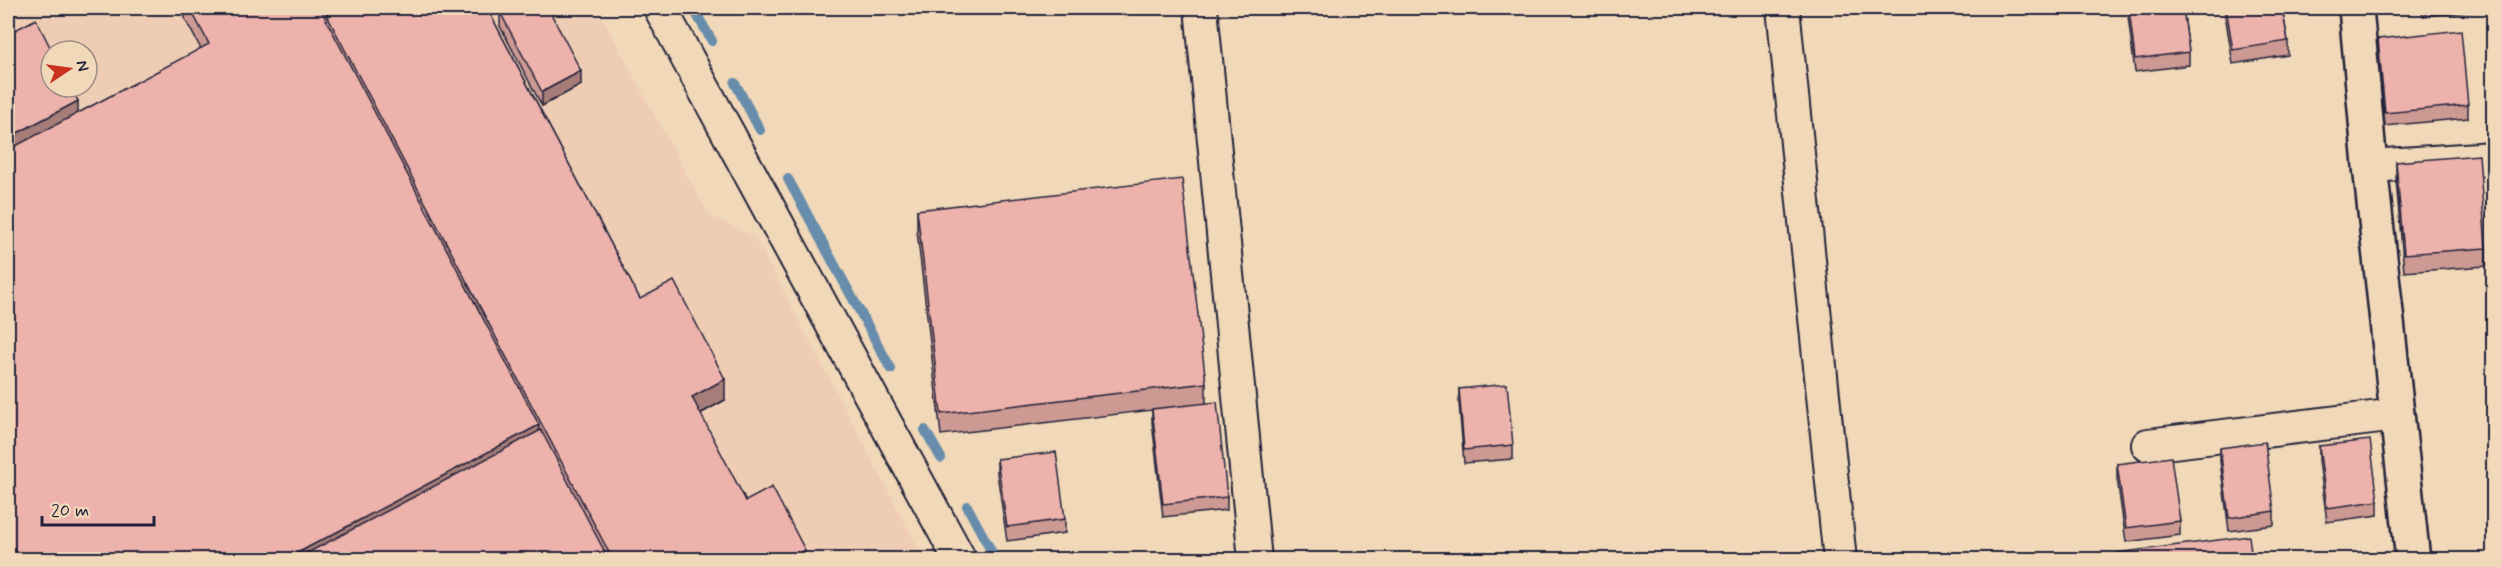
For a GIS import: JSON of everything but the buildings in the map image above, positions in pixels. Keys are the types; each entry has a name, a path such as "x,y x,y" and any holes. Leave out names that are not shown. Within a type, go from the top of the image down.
{"street":[{"path":"660,8 960,560"},
{"path":"1201,8 1256,560"},
{"path":"1783,8 1840,560"},
{"path":"2356,8 2370,166 2413,560"},
{"path":"2370,166 2493,158"},
{"path":"2148,445 2397,415"}],"shaded area":[{"path":"8,8 597,8 708,214 755,238 924,559 8,559"}],"waterway":[{"path":"693,8 712,41"},
{"path":"735,83 760,130"},
{"path":"788,179 891,369"},
{"path":"925,430 941,458"},
{"path":"967,506 996,560"}]}
